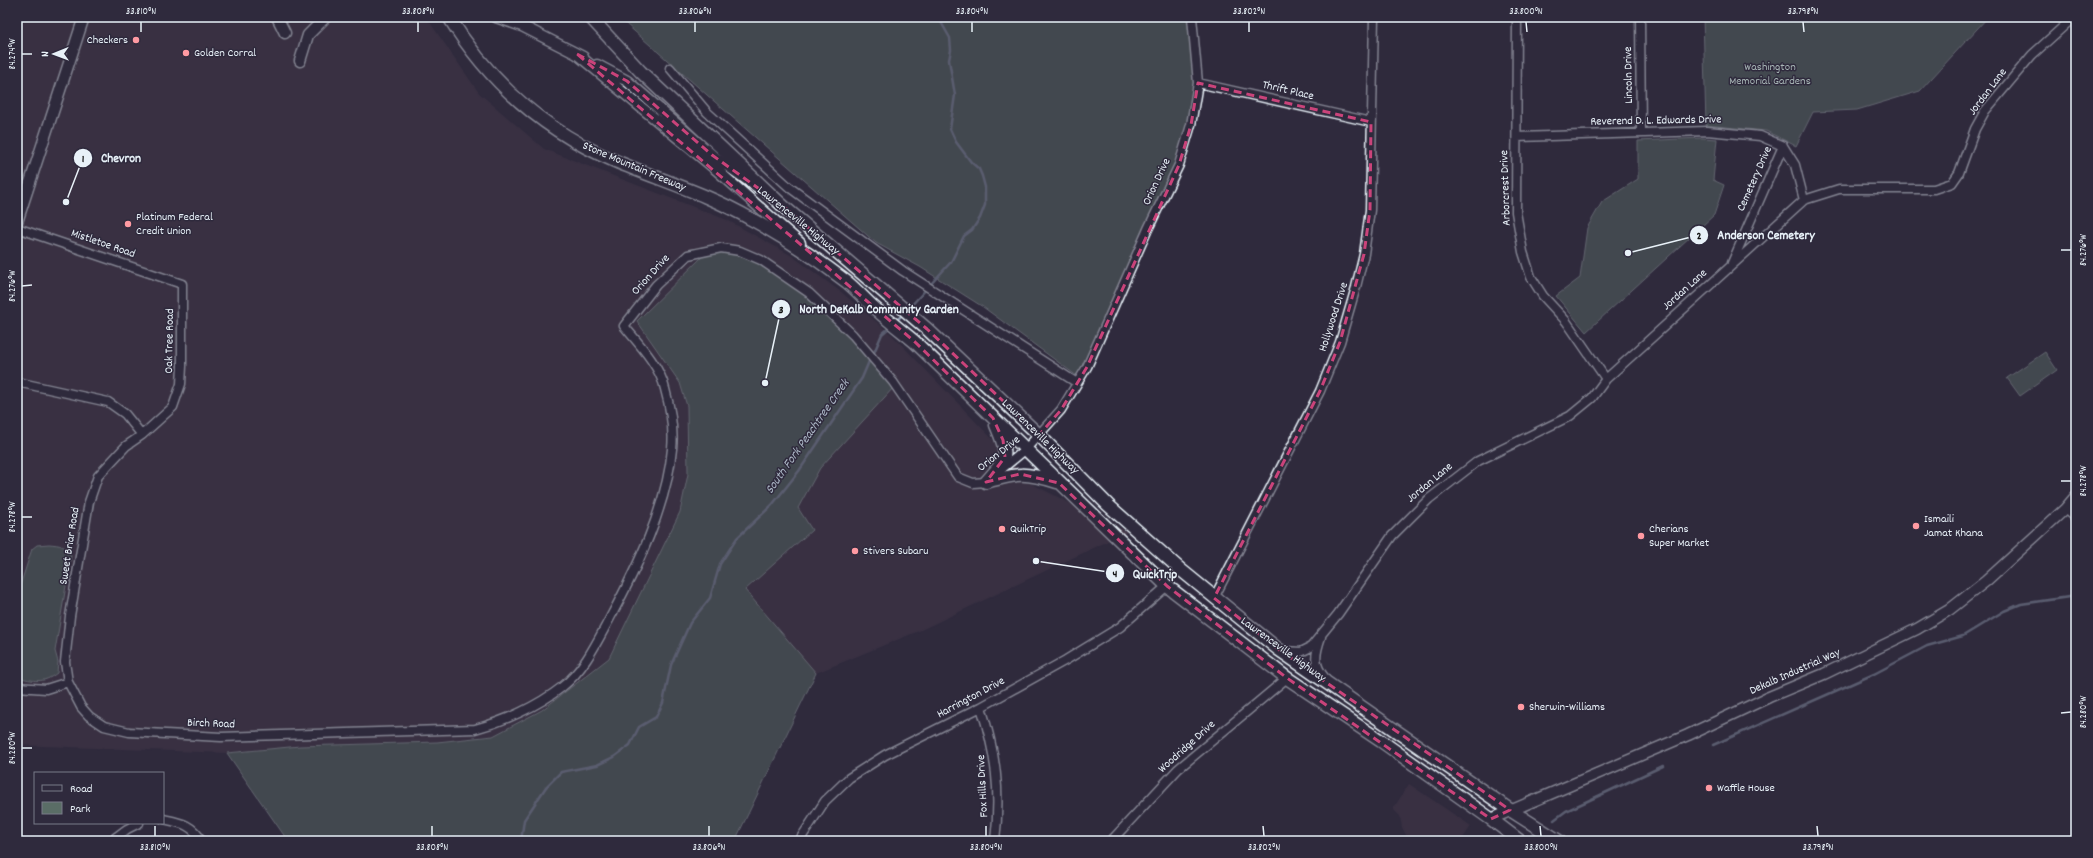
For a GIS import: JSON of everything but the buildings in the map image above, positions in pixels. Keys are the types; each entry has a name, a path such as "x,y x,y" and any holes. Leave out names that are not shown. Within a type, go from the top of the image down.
{"highway":[{"name":"Stone Mountain Freeway","path":"449,17 463,40 482,66 506,91 538,117 573,140 614,161 716,202 750,218 786,240 847,282"},
{"path":"590,17 641,72 783,206"},
{"name":"Lawrenceville Highway","path":"783,206 927,329 1039,435 1108,505 1214,598 1278,649 1510,810 1559,841"},
{"name":"Lawrenceville Highway","path":"847,282 878,312 915,342 1167,586 1287,678 1492,819 1520,841"},
{"path":"986,482 1002,463 1005,457 1002,440 993,418"},
{"path":"986,482 1025,474 1059,483"}],"main road":[{"path":"17,222 84,17"},
{"path":"277,17 285,33"},
{"path":"300,62 308,35 326,17"},
{"name":"Lawrenceville Highway","path":"496,17 522,26 627,81 712,155 783,206"},
{"name":"Lawrenceville Highway","path":"577,54 718,171 775,222 847,282"},
{"name":"Dekalb Industrial Way","path":"1492,819 1688,735 1762,700 1824,674 1917,629 1949,610 1980,586 2065,509 2076,496"}],"street":[{"name":"Orion Drive","path":"624,326 656,285 676,264 688,255 721,248 740,251 761,260 809,293 853,335 892,382 958,477 973,483 986,482 1025,450 1061,410 1078,384 1179,164 1191,125 1198,83 1192,17"},
{"name":"Hollywood Drive","path":"1214,598 1320,391 1340,342 1364,254 1370,210 1374,17"},
{"name":"Arborcrest Drive","path":"1517,17 1516,212 1523,252 1531,277 1543,296 1566,321 1606,379"},
{"name":"Lincoln Drive","path":"1640,17 1642,133"},
{"name":"Jordan Lane","path":"1278,649 1294,653 1305,651 1322,635 1392,536 1429,498 1478,461 1570,416 1592,398 1606,379 1804,200 1839,189 1934,189 1952,183 1959,173 1975,129 1985,111 2032,55 2074,17"},
{"path":"670,68 707,112 789,187 903,272 1078,384"},
{"name":"Thrift Place","path":"1198,83 1371,122"},
{"name":"Reverend D. L. Edwards Drive","path":"1517,137 1727,132 1760,136 1783,146"},
{"path":"1783,146 1795,164 1804,200"},
{"name":"Cemetery Drive","path":"1730,266 1783,146"},
{"name":"Mistletoe Road","path":"17,228 182,284"},
{"name":"Oak Tree Road","path":"142,435 173,407 180,384 183,316 182,284"},
{"name":"Birch Road","path":"68,682 81,707 89,716 104,726 129,732 231,737 475,729 494,724 538,702 562,687 576,673 594,646 623,596 659,508 669,474 672,447 671,420 665,387 649,356 624,326"},
{"path":"17,382 108,402 125,414 142,435"},
{"name":"Sweet Briar Road","path":"68,682 66,654 89,502 98,476 126,446 142,435"},
{"path":"2065,509 2076,519"},
{"name":"Harrington Drive","path":"799,841 825,801 849,778 885,755 981,707 1066,660 1120,627 1167,586"},
{"name":"Jordan Lane","path":"1322,635 1316,652 1316,662 1320,672 1330,684"},
{"name":"Woodridge Drive","path":"1111,841 1178,769 1287,678"},
{"path":"17,687 22,689 46,688 68,682"},
{"name":"Fox Hills Drive","path":"981,707 996,761 998,811 994,841"},
{"path":"164,819 182,823 194,829 202,841"},
{"path":"110,841 137,824"}],"highlighted area":[{"path":"577,54 627,81 712,155 783,206 927,329 1039,435 1061,410 1087,367 1179,165 1191,125 1198,83 1371,122 1370,210 1364,254 1340,342 1320,391 1214,598 1278,649 1510,810 1491,819 1287,678 1167,586 1059,483 1020,474 986,482 1005,457 1003,440 993,418 915,342"}],"shaded area":[{"path":"17,17 426,17 479,93 544,149 727,220 792,256 841,292 892,335 1001,448 1026,481 1127,532 921,630 816,673 745,590 812,530 797,508 820,468 893,387 867,354 820,309 637,321 680,383 687,406 688,474 680,512 609,658 542,710 493,736 437,742 300,746 227,753 17,745"},
{"path":"1409,784 1471,826 1461,841 1409,841 1402,827 1400,816 1393,809"}],"green space":[{"path":"618,17 1194,17 1195,85 1175,179 1077,376 983,307 920,267 876,243"},
{"name":"Washington Memorial Gardens","path":"1703,17 1988,17 1920,91 1857,110 1813,112 1796,146 1766,131 1706,125"},
{"path":"1702,138 1717,139 1713,180 1724,185 1714,215 1586,332 1556,296 1580,278 1587,228 1602,202 1638,179 1638,141"},
{"path":"735,252 776,273 812,300 841,328 894,387 820,468 798,508 812,530 745,590 816,673 735,841 288,841 227,753 300,746 437,742 493,736 542,710 609,658 680,512 688,474 687,406 680,383 637,321 706,253"},
{"path":"2045,352 2057,370 2020,396 2007,378"},
{"path":"49,544 62,546 71,556 55,651 58,662 57,673 47,679 38,681 17,677 17,595 32,549 37,545"}],"waterway":[{"name":"South Fork Peachtree Creek","path":"909,308 951,262 964,236 972,230 980,218 985,205 985,187 979,169 971,162 956,142 950,129 955,95 949,60 951,50 950,38 938,17"},
{"name":"South Fork Peachtree Creek","path":"896,321 904,313"},
{"name":"South Fork Peachtree Creek","path":"873,355 882,334 890,327"},
{"name":"South Fork Peachtree Creek","path":"521,841 524,820 546,787 561,772 597,765 614,757 630,745 639,727 656,717 663,703 671,665 690,623 710,598 720,564 737,538 772,505 799,471 862,378 870,359"},
{"path":"1713,745 1874,674 1927,646 1963,636 2004,611 2021,604 2076,596"},
{"path":"1554,820 1566,811 1663,766"}],"place":[{"name":"Checkers","path":"136,40"},
{"name":"Golden Corral","path":"186,53"},
{"name":"Chevron","path":"66,202"},
{"name":"Platinum Federal Credit Union","path":"128,224"},
{"name":"Anderson Cemetery","path":"1628,253"},
{"name":"North DeKalb Community Garden","path":"765,383"},
{"name":"Ismaili Jamat Khana","path":"1916,526"},
{"name":"QuikTrip","path":"1002,529"},
{"name":"Cherians Super Market","path":"1641,536"},
{"name":"Stivers Subaru","path":"855,551"},
{"name":"QuickTrip","path":"1036,561"},
{"name":"Sherwin-Williams","path":"1521,707"},
{"name":"Waffle House","path":"1709,788"}]}
